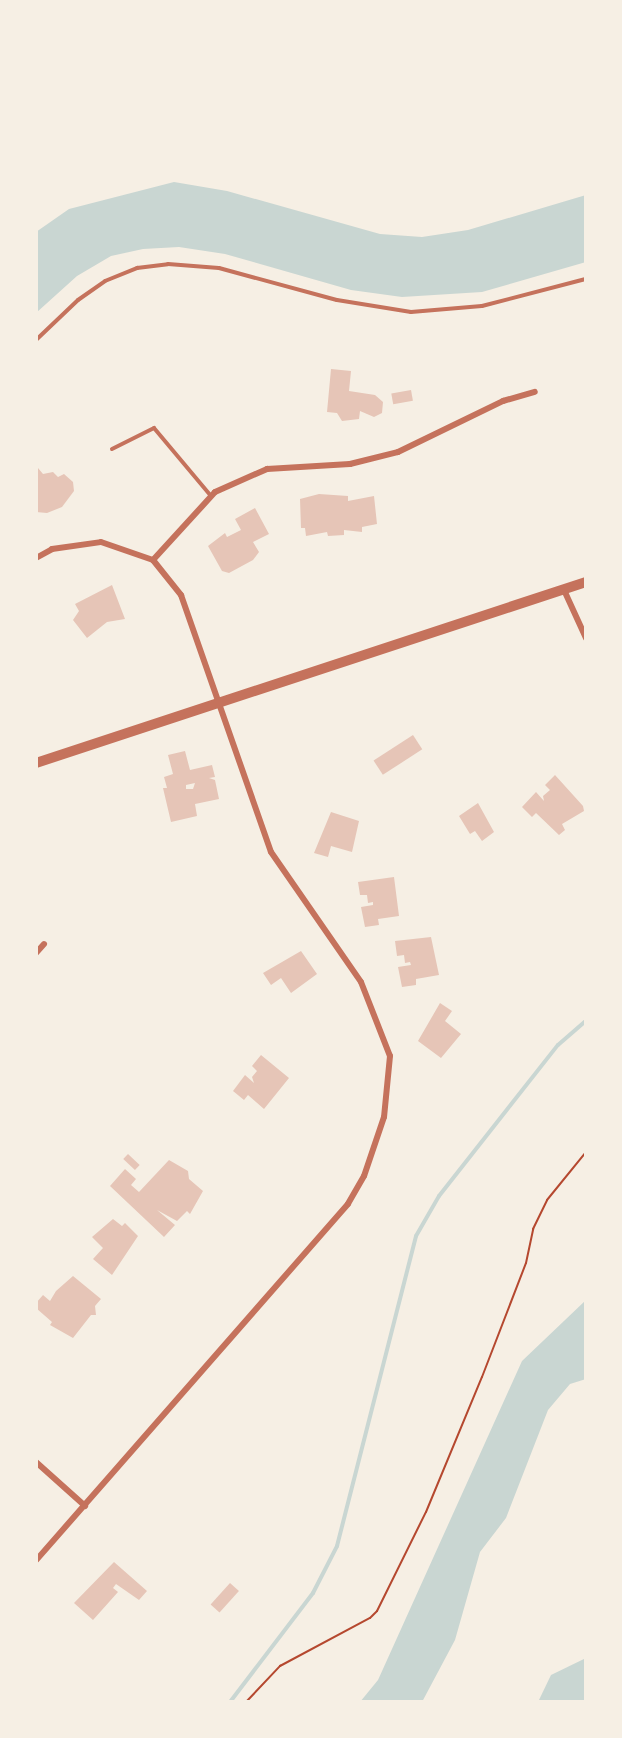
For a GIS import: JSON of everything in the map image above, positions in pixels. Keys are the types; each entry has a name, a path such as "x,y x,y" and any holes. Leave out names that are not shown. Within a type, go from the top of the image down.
{"street":[{"path":"153,560 211,496 267,469 350,464 399,452 504,401 535,392"},
{"path":"36,558 52,549 102,542 153,560 182,595 271,852 361,982 390,1056 384,1117 364,1176 348,1204 310,1251 36,1560"},
{"path":"36,763 219,706 586,582"},
{"path":"564,590 586,638"},
{"path":"36,953 44,944"},
{"path":"36,1462 85,1506"}],"lane":[{"path":"36,340 78,300 105,281 137,268 168,264 219,268 337,300 411,312 482,306 586,279"},
{"path":"112,449 154,428 211,496"}],"path":[{"path":"246,1702 280,1666 370,1618 376,1611 426,1512 482,1377 526,1263 533,1229 558,1184 586,1152"}],"shaded area":[{"path":"174,182 227,191 380,234 422,237 468,230 586,195 586,262 482,292 402,297 351,290 225,254 179,247 143,249 111,256 77,276 36,313 36,232 69,209"},
{"path":"586,1300 586,1379 570,1384 548,1410 506,1518 480,1552 455,1640 422,1702 360,1702 378,1680 522,1361"},
{"path":"586,1658 586,1702 538,1702 551,1675"}],"building":[{"path":"331,369 351,371 349,391 375,395 383,402 382,413 374,417 360,411 359,419 342,421 337,413 327,412"},
{"path":"411,390 413,401 393,404 391,393"},
{"path":"38,468 43,474 53,472 58,477 64,474 73,482 74,491 62,507 47,513 36,512"},
{"path":"319,494 348,496 348,501 374,496 377,524 362,527 362,532 344,530 344,535 328,536 327,532 306,536 305,528 301,528 300,499"},
{"path":"255,508 269,534 253,542 259,552 253,560 229,573 222,571 208,546 225,533 227,537 241,530 235,519"},
{"path":"112,585 125,619 107,622 87,638 73,620 79,611 75,604"},
{"path":"413,735 422,749 383,775 374,761"},
{"path":"185,751 190,770 212,765 215,777 209,778 215,780 219,799 195,804 197,816 171,822 163,788 167,788 164,777 173,774 168,755","holes":["195,783 193,789 186,789 186,785"]},
{"path":"555,775 583,806 584,811 562,824 565,830 559,835 536,813 532,817 522,807 536,792 544,801 543,796 550,790 545,785"},
{"path":"478,803 494,832 482,841 475,831 470,834 459,816"},
{"path":"331,812 359,821 352,852 331,846 328,857 314,853"},
{"path":"394,877 399,916 378,919 379,925 365,927 361,907 373,905 373,902 368,903 367,895 360,895 358,882"},
{"path":"431,937 439,975 416,979 416,985 402,987 398,967 411,965 410,962 405,963 404,955 397,956 395,941"},
{"path":"301,951 317,974 291,993 281,978 271,985 263,973"},
{"path":"440,1003 452,1011 445,1021 461,1034 441,1058 418,1041"},
{"path":"261,1055 289,1078 264,1109 248,1095 244,1100 233,1091 245,1075 254,1083 252,1077 257,1071 252,1066"},
{"path":"128,1154 140,1165 135,1170 123,1159"},
{"path":"169,1160 188,1171 189,1179 203,1191 190,1214 187,1211 177,1221 157,1210 175,1225 164,1237 110,1186 125,1169 136,1179 131,1185 139,1192"},
{"path":"113,1219 122,1226 125,1223 138,1236 112,1275 93,1259 103,1248 92,1237"},
{"path":"73,1276 101,1299 95,1306 96,1315 91,1315 73,1338 50,1325 52,1322 36,1308 36,1303 43,1295 50,1301 56,1291"},
{"path":"114,1562 147,1591 139,1600 116,1584 113,1588 118,1592 93,1620 74,1603"},
{"path":"230,1583 239,1591 220,1613 211,1605"}],"waterway":[{"path":"230,1702 313,1593 337,1546 416,1236 439,1196 558,1045 586,1021"}]}
